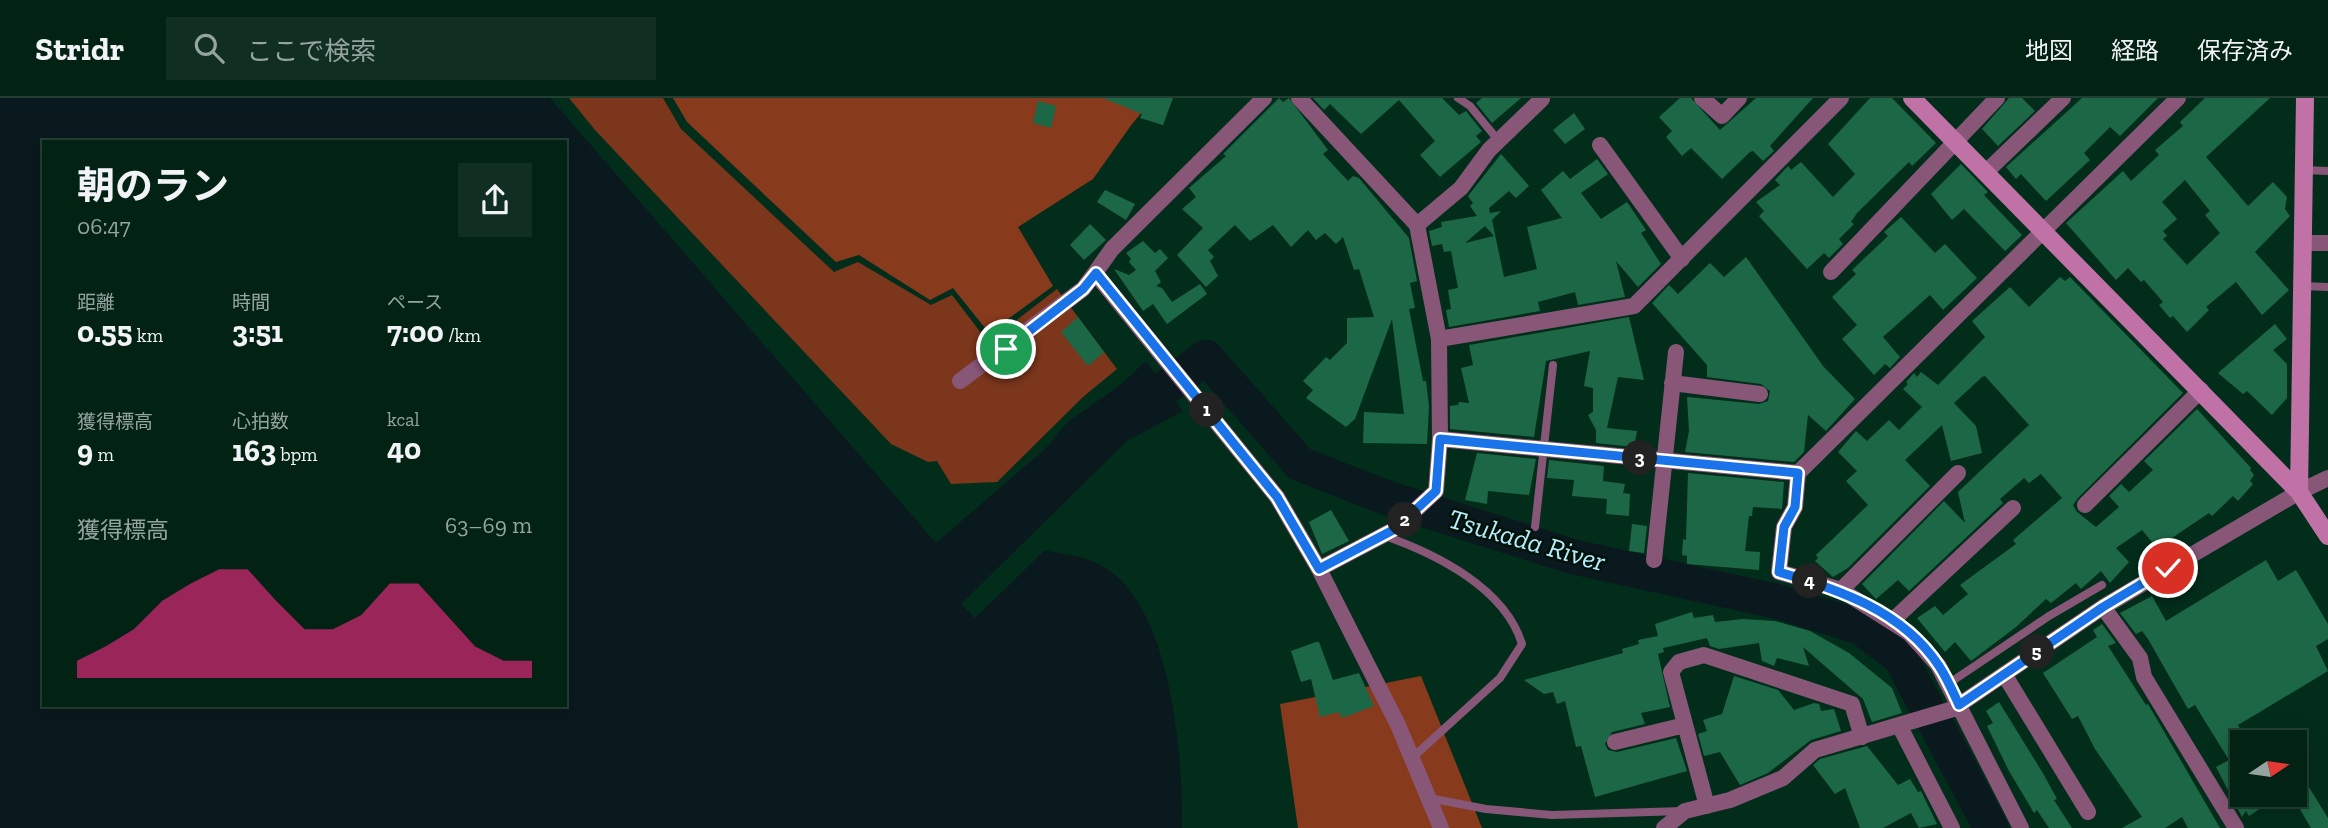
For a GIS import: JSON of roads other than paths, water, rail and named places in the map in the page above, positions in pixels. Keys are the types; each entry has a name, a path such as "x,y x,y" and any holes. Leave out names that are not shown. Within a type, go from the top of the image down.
{"street":[{"path":"956,377 1006,349 1083,289 1112,249 1264,98"},
{"path":"1299,98 1416,225 1439,339 1440,439 1436,491 1389,532 1319,569"},
{"path":"1702,98 1721,116 1739,98"},
{"path":"1439,339 1634,306 1841,98"},
{"path":"1912,98 2299,492 2328,537"},
{"path":"1831,272 1953,140 1997,98"},
{"path":"1986,173 2063,98"},
{"path":"2021,828 1956,707 1938,665 1909,633 1841,590 1779,572 1784,527 1795,507 1798,473 2178,98"},
{"path":"2299,492 2305,98"},
{"path":"1416,225 1461,188 1498,140 1542,99"},
{"path":"1600,145 1682,259"},
{"path":"2302,243 2328,243"},
{"path":"1096,273 1277,497 1319,569 1412,758 1441,828"},
{"path":"1654,560 1676,352"},
{"path":"1672,383 1760,394"},
{"path":"2085,505 2201,390"},
{"path":"1440,439 1798,473"},
{"path":"1841,590 1958,473"},
{"path":"1664,828 1685,811 1730,800 1783,778 1815,750 1904,726 1956,707 2103,607 2299,492 2328,478"},
{"path":"1892,621 2013,508"},
{"path":"2103,607 2140,657 2144,677 2236,828"},
{"path":"1707,806 1671,672 1679,662 1704,655 1852,704 1863,737"},
{"path":"2004,674 2088,811"},
{"path":"1615,742 1685,725"},
{"path":"1904,726 1952,828"}],"lane":[{"path":"1458,98 1470,106 1498,140"},
{"path":"2304,170 2328,171"},
{"path":"2301,286 2328,287"},
{"path":"1006,349 1019,363"},
{"path":"1535,527 1553,365"},
{"path":"1389,532 1422,549 1482,590 1517,626 1522,644 1500,678 1412,758"},
{"path":"1948,684 2037,623 2102,585"},
{"path":"1429,798 1486,809 1552,816 1685,811"}],"waterway":[{"name":"Tsukada River","path":"1128,416 1206,357 1300,464 1390,499 1574,557 1779,602 1860,627 1900,657 1991,828"}]}
